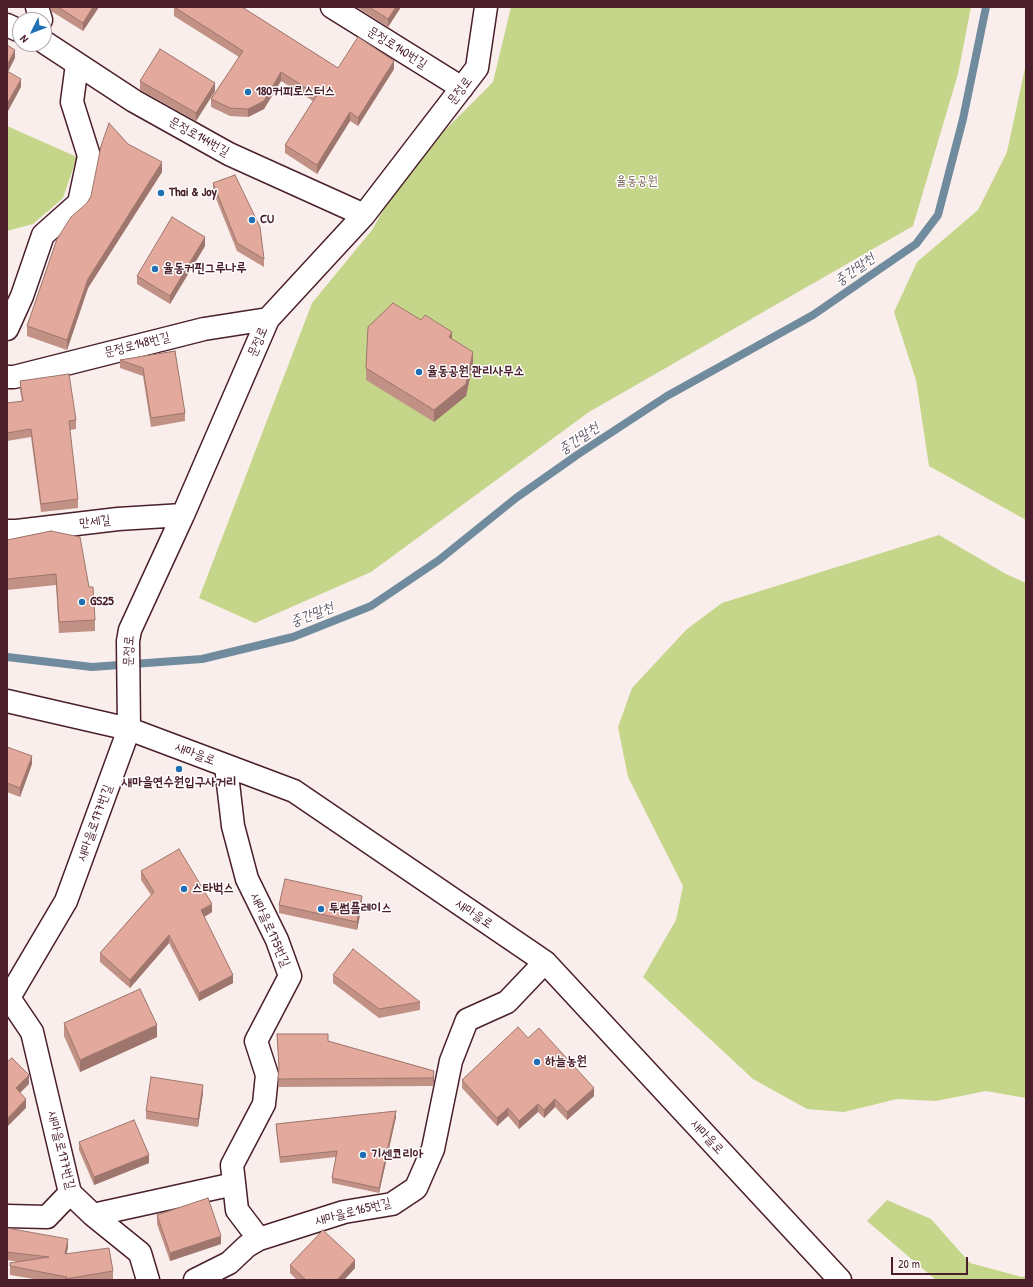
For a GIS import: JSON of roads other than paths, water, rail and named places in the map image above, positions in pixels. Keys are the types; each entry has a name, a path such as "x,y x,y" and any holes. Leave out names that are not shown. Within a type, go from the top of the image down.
{"street":[{"name":"문정로140번길","path":"332,7 462,88"},
{"name":"문정로","path":"130,729 128,641 130,630 184,515 268,319 364,215 478,68 486,7"},
{"name":"문정로144번길","path":"52,43 77,64 134,101 228,154 364,215"},
{"path":"7,329 22,296 43,235 79,203 89,156 72,102 77,64"},
{"name":"문정로148번길","path":"7,377 14,377 204,329 268,319"},
{"name":"만세길","path":"7,530 17,531 118,519 184,515"},
{"name":"새마을로","path":"7,701 130,729 294,791 545,962 840,1280"},
{"name":"새마을로177번길","path":"130,729 66,901 8,999 32,1032 70,1193 93,1215 140,1253 148,1280"},
{"name":"새마을로175번길","path":"226,766 233,826 247,879 277,940 290,976 256,1041 267,1075 264,1104 232,1166 237,1210 259,1238"},
{"name":"새마을로165번길","path":"195,1280 229,1263 247,1246 259,1238 344,1212 392,1204 416,1188 433,1149 451,1061 467,1020 507,1002 545,962"},
{"path":"93,1215 234,1184"},
{"path":"7,1216 47,1217 70,1193"}],"waterway":[{"name":"중간말천","path":"7,657 92,667 202,659 293,637 371,606 439,560 516,498 577,455 667,396 813,315 916,244 938,215 963,119 986,7"}],"place":[{"name":"180커피로스터스","path":"248,92"},
{"name":"Thai & Joy","path":"161,193"},
{"name":"CU","path":"252,220"},
{"name":"율동커핀그루나루","path":"155,269"},
{"name":"율동공원 관리사무소","path":"419,372"},
{"name":"GS25","path":"82,602"},
{"name":"새마을연수원입구사거리","path":"179,769"},
{"name":"스타벅스","path":"184,889"},
{"name":"투썸플레이스","path":"321,909"},
{"name":"하늘농원","path":"537,1062"},
{"name":"기센코리아","path":"363,1155"}],"park label":[{"name":"율동공원","path":"637,182"}]}
